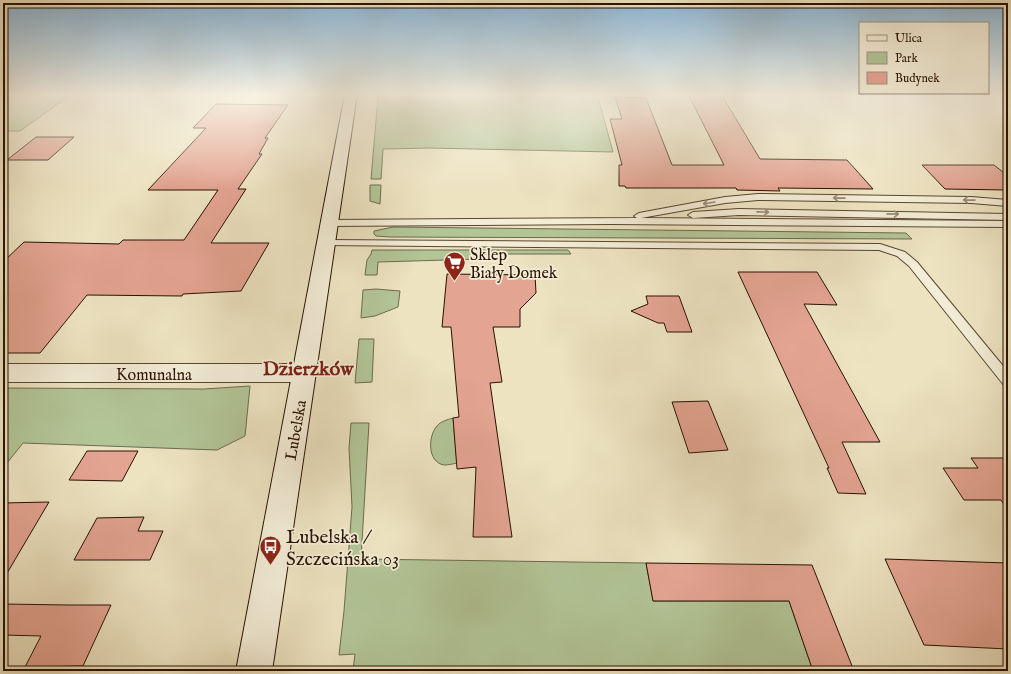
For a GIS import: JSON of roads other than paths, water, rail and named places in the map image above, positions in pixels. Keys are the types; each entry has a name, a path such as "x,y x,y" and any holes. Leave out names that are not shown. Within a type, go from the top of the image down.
{"main road":[{"name":"Lubelska","path":"254,671 346,125"},
{"name":"Komunalna","path":"3,373 305,373"}],"lane":[{"path":"612,221 717,202 758,197 971,200 1008,203"},
{"path":"328,233 612,221 735,212 1008,217"},
{"path":"612,221 1008,224"},
{"path":"328,233 886,249 901,254 913,264 1008,381"}],"place":[{"name":"Sklep Biały Domek","path":"454,282"},
{"name":"Lubelska / Szczecińska 03","path":"271,566"}],"district":[{"name":"Dzierzków","path":"308,368"}]}
